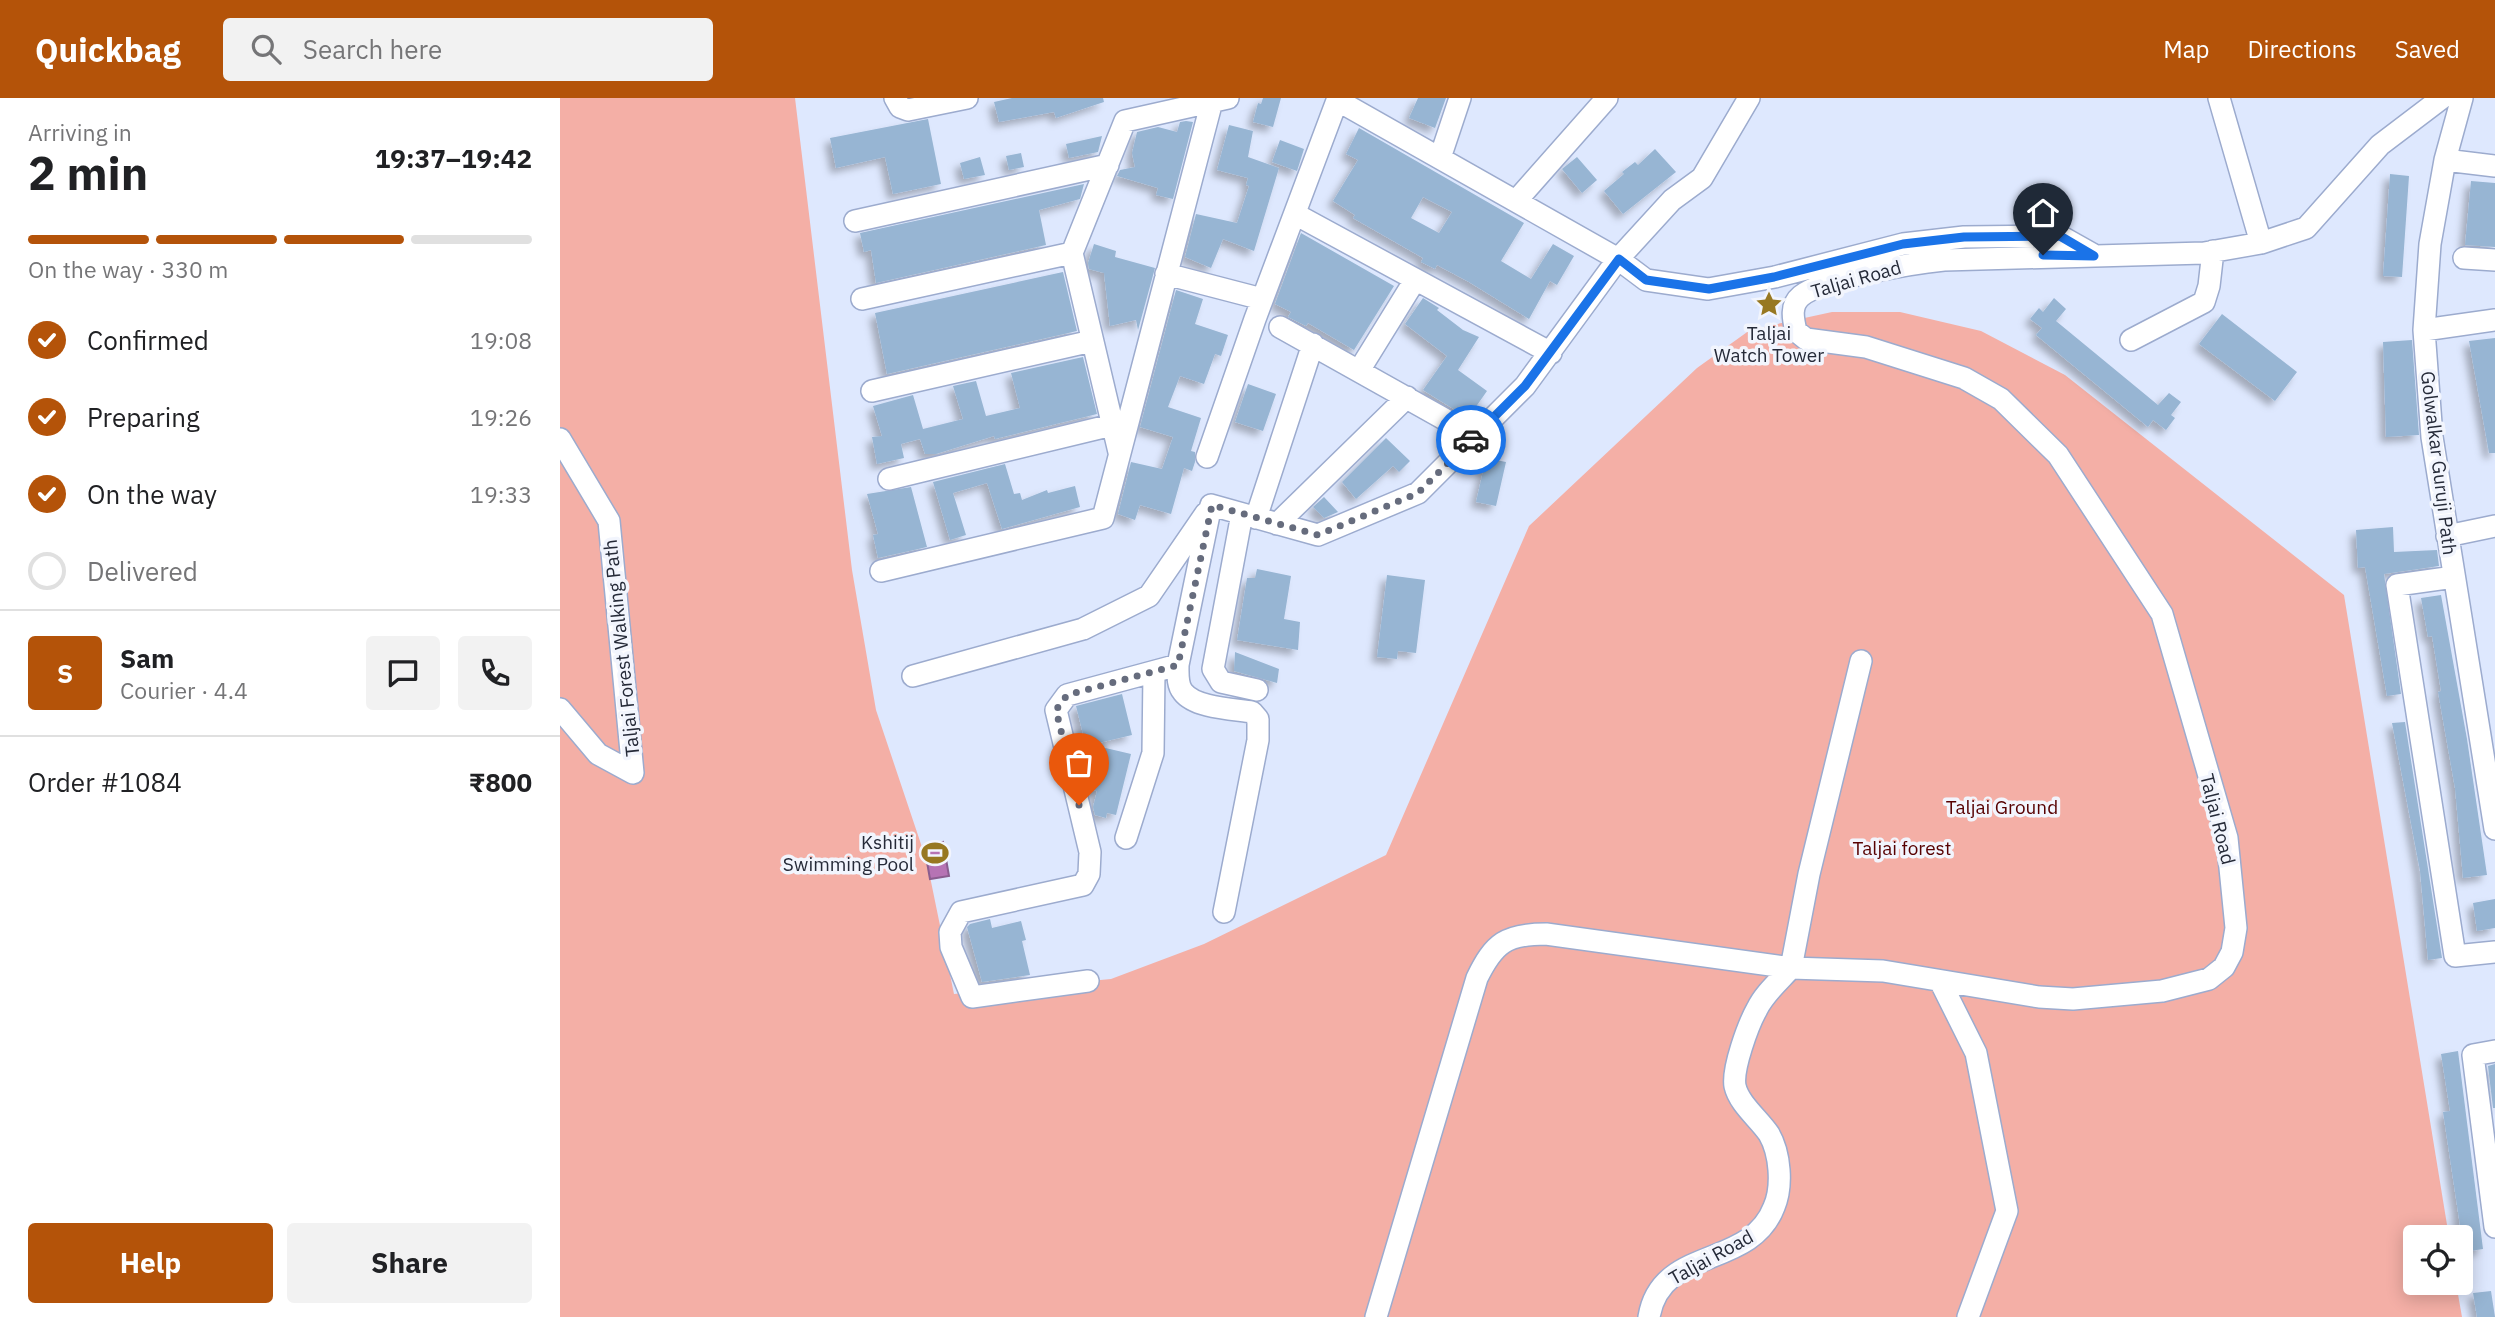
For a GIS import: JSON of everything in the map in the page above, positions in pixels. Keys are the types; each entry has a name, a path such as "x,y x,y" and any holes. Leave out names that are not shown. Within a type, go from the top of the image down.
{"street":[{"path":"895,98 900,107 908,110 967,98"},
{"path":"1440,158 1460,98"},
{"path":"1516,201 1607,98"},
{"path":"1212,505 1318,535 1418,493 1525,386 1619,259 1672,200 1703,178 1749,98"},
{"path":"2219,98 2260,243"},
{"name":"Taljai Road","path":"1649,1317 1655,1293 1669,1277 1746,1241 1760,1230 1774,1208 1779,1184 1777,1157 1769,1135 1735,1087 1735,1068 1757,1009 1791,968 1883,971 2039,997 2073,999 2162,991 2209,979 2224,967 2232,952 2236,928 2227,838 2162,614 2058,455 2001,399 1964,378 1866,347 1806,338 1796,331 1792,313 1800,296 1821,286 1911,264 2067,254 2094,256 2213,251 2260,243 2306,229 2380,145 2442,98"},
{"name":"Golwalkar Guruji Path","path":"2462,98 2445,160 2430,244 2424,330 2432,437 2495,830"},
{"path":"1207,457 1262,299 1337,99 1619,259 1646,280 1709,289 1774,277 1903,244 1964,237 2060,236 2094,256"},
{"path":"881,571 1103,517 1166,274 1220,100 1125,121 1072,253 1119,454"},
{"path":"2445,160 2495,166"},
{"path":"855,221 1108,165"},
{"path":"1295,214 1551,353"},
{"path":"2131,340 2204,302 2209,286 2213,251"},
{"path":"862,299 1072,253"},
{"path":"2464,258 2495,260"},
{"path":"1166,274 1262,299"},
{"path":"1360,369 1415,280"},
{"path":"2424,330 2495,320"},
{"path":"1280,327 1446,419"},
{"path":"872,391 1092,341"},
{"path":"1257,690 1222,682 1213,670 1249,516 1313,344"},
{"path":"1105,388 1136,390"},
{"path":"1277,524 1407,397"},
{"path":"889,479 1112,425"},
{"name":"Taljai Forest Walking Path","path":"560,439 609,521 633,773 598,754 560,709"},
{"path":"1212,505 1178,665 1178,683 1183,693 1194,701 1252,712 1258,719 1258,740 1224,912"},
{"path":"913,676 1083,629 1149,596 1212,505"},
{"path":"2447,536 2495,526"},
{"path":"2454,577 2397,585 2455,956 2495,952"},
{"path":"1376,1317 1477,978 1491,950 1523,934 1546,934 1791,968 1808,874 1861,661"},
{"path":"1088,981 972,997 951,947 950,932 961,912 1083,885 1089,874 1090,852 1056,710 1067,695 1178,665"},
{"path":"1126,838 1153,753 1144,675"},
{"path":"1940,981 1976,1053 2007,1211 1968,1317"},
{"path":"2495,1051 2473,1055 2495,1227"}],"green space":[{"name":"Taljai forest","path":"560,98 795,98 852,570 876,710 927,862 954,994 1111,979 1204,944 1386,855 1529,526 1697,368 1750,330 1832,312 1900,312 1981,331 2065,375 2344,595 2447,1225 2403,1225 2403,1295 2458,1295 2462,1317 560,1317"}],"shaded area":[{"name":"Kshitij Swimming Pool","path":"943,842 949,876 930,879 924,845"}],"building":[{"path":"1012,98 1103,98 1104,102 1056,118 1054,112 999,122 994,102"},
{"path":"1263,98 1281,98 1273,127 1253,122 1258,103 1261,104"},
{"path":"1418,98 1446,98 1435,128 1409,118"},
{"path":"928,119 941,184 893,194 885,157 836,168 830,138"},
{"path":"1180,122 1193,122 1173,199 1156,195 1158,188 1117,176 1120,170 1135,167 1132,153 1137,132 1158,127 1177,132"},
{"path":"1229,125 1253,131 1248,157 1279,168 1254,251 1223,239 1211,268 1185,257 1196,214 1237,223 1249,186 1246,185 1248,178 1217,170"},
{"path":"1359,128 1524,223 1501,261 1531,279 1553,244 1574,256 1557,285 1550,281 1529,319 1437,265 1435,269 1421,262 1423,258 1353,218 1355,215 1333,201 1358,160 1346,154","holes":["1423,197 1452,212 1439,233 1411,218"]},
{"path":"1102,136 1098,152 1069,158 1066,144"},
{"path":"1280,140 1304,149 1297,171 1272,162"},
{"path":"1655,149 1676,172 1623,214 1604,191 1624,174 1622,172 1635,162 1638,165"},
{"path":"1021,153 1024,167 1009,170 1006,156"},
{"path":"980,157 985,175 964,179 960,163"},
{"path":"1577,157 1597,180 1582,193 1562,169"},
{"path":"2390,174 2409,176 2402,277 2383,276"},
{"path":"2471,181 2495,183 2495,247 2465,245"},
{"path":"1084,184 1080,199 1039,210 1046,245 876,283 871,250 864,252 860,233"},
{"path":"1301,233 1394,286 1354,350 1308,323 1306,326 1288,317 1291,312 1275,304"},
{"path":"1094,244 1116,251 1115,257 1155,268 1138,330 1136,320 1110,326 1104,273 1089,269 1088,263"},
{"path":"1063,272 1077,331 887,374 875,313"},
{"path":"1176,290 1203,299 1195,324 1228,335 1221,356 1215,354 1204,384 1180,376 1168,407 1201,418 1191,451 1195,452 1195,462 1192,471 1184,468 1171,514 1140,505 1135,520 1118,514 1131,462 1162,469 1173,437 1140,427"},
{"path":"1423,298 1439,308 1437,310 1463,330 1479,337 1458,370 1487,391 1468,418 1423,390 1447,356 1405,324"},
{"path":"2054,298 2066,309 2056,321 2158,405 2169,393 2181,402 2171,415 2175,418 2166,430 2153,420 2148,427 2036,335 2042,328 2030,319 2039,308 2043,312"},
{"path":"2222,314 2297,372 2275,401 2199,344"},
{"path":"2495,338 2495,453 2489,453 2469,341"},
{"path":"2412,340 2419,435 2386,437 2383,342"},
{"path":"1083,357 1097,414 995,439 994,436 936,454 925,454 920,439 901,444 904,458 877,464 872,437 882,436 873,406 913,395 923,429 963,419 953,386 976,381 986,416 1020,408 1011,373"},
{"path":"1248,384 1276,394 1263,431 1235,422"},
{"path":"1386,438 1410,461 1399,472 1393,466 1356,499 1342,482"},
{"path":"1486,458 1506,462 1496,506 1476,502"},
{"path":"1005,464 1014,494 1020,493 1022,500 1047,490 1048,493 1075,486 1080,507 1002,529 987,483 953,493 966,535 950,540 933,482"},
{"path":"911,487 927,547 878,558 873,535 878,534 867,494"},
{"path":"1324,497 1338,512 1324,518 1313,507"},
{"path":"2393,527 2394,552 2437,550 2439,566 2384,574 2401,694 2387,696 2365,567 2358,568 2356,530"},
{"path":"1257,569 1291,576 1284,619 1300,622 1298,650 1237,640 1247,578 1255,578"},
{"path":"1387,575 1425,580 1416,653 1398,651 1397,659 1377,657"},
{"path":"2441,595 2467,739 2487,875 2463,878 2455,788 2438,692 2441,691 2432,636 2428,637 2421,598"},
{"path":"1235,652 1279,669 1277,683 1234,671"},
{"path":"1122,694 1132,735 1086,746 1076,706"},
{"path":"2405,722 2442,958 2428,960 2420,871 2392,723"},
{"path":"1093,745 1131,754 1116,815 1107,813 1106,818 1095,815 1093,807 1097,791 1088,788"},
{"path":"2495,899 2495,928 2477,931 2473,903"},
{"path":"990,919 992,928 1021,921 1026,940 1022,941 1030,975 982,982 967,927"},
{"path":"2458,1051 2483,1249 2473,1251 2473,1225 2460,1225 2443,1112 2450,1111 2441,1054"},
{"path":"2495,1064 2495,1108 2493,1108 2488,1066"},
{"path":"2491,1291 2495,1317 2477,1317 2473,1293"}],"way so far":[{"path":"1079,805 1056,710 1067,695 1178,665 1212,505 1318,535 1418,493 1471,440"}],"place":[{"name":"Taljai Watch Tower","path":"1769,304"},
{"name":"Kshitij Swimming Pool","path":"935,853"}],"route":[{"path":"1471,440 1525,386 1619,259 1646,280 1709,289 1774,277 1903,244 1964,237 2060,236 2094,256 2043,255"}],"park label":[{"name":"Taljai Ground","path":"2002,807"}]}
